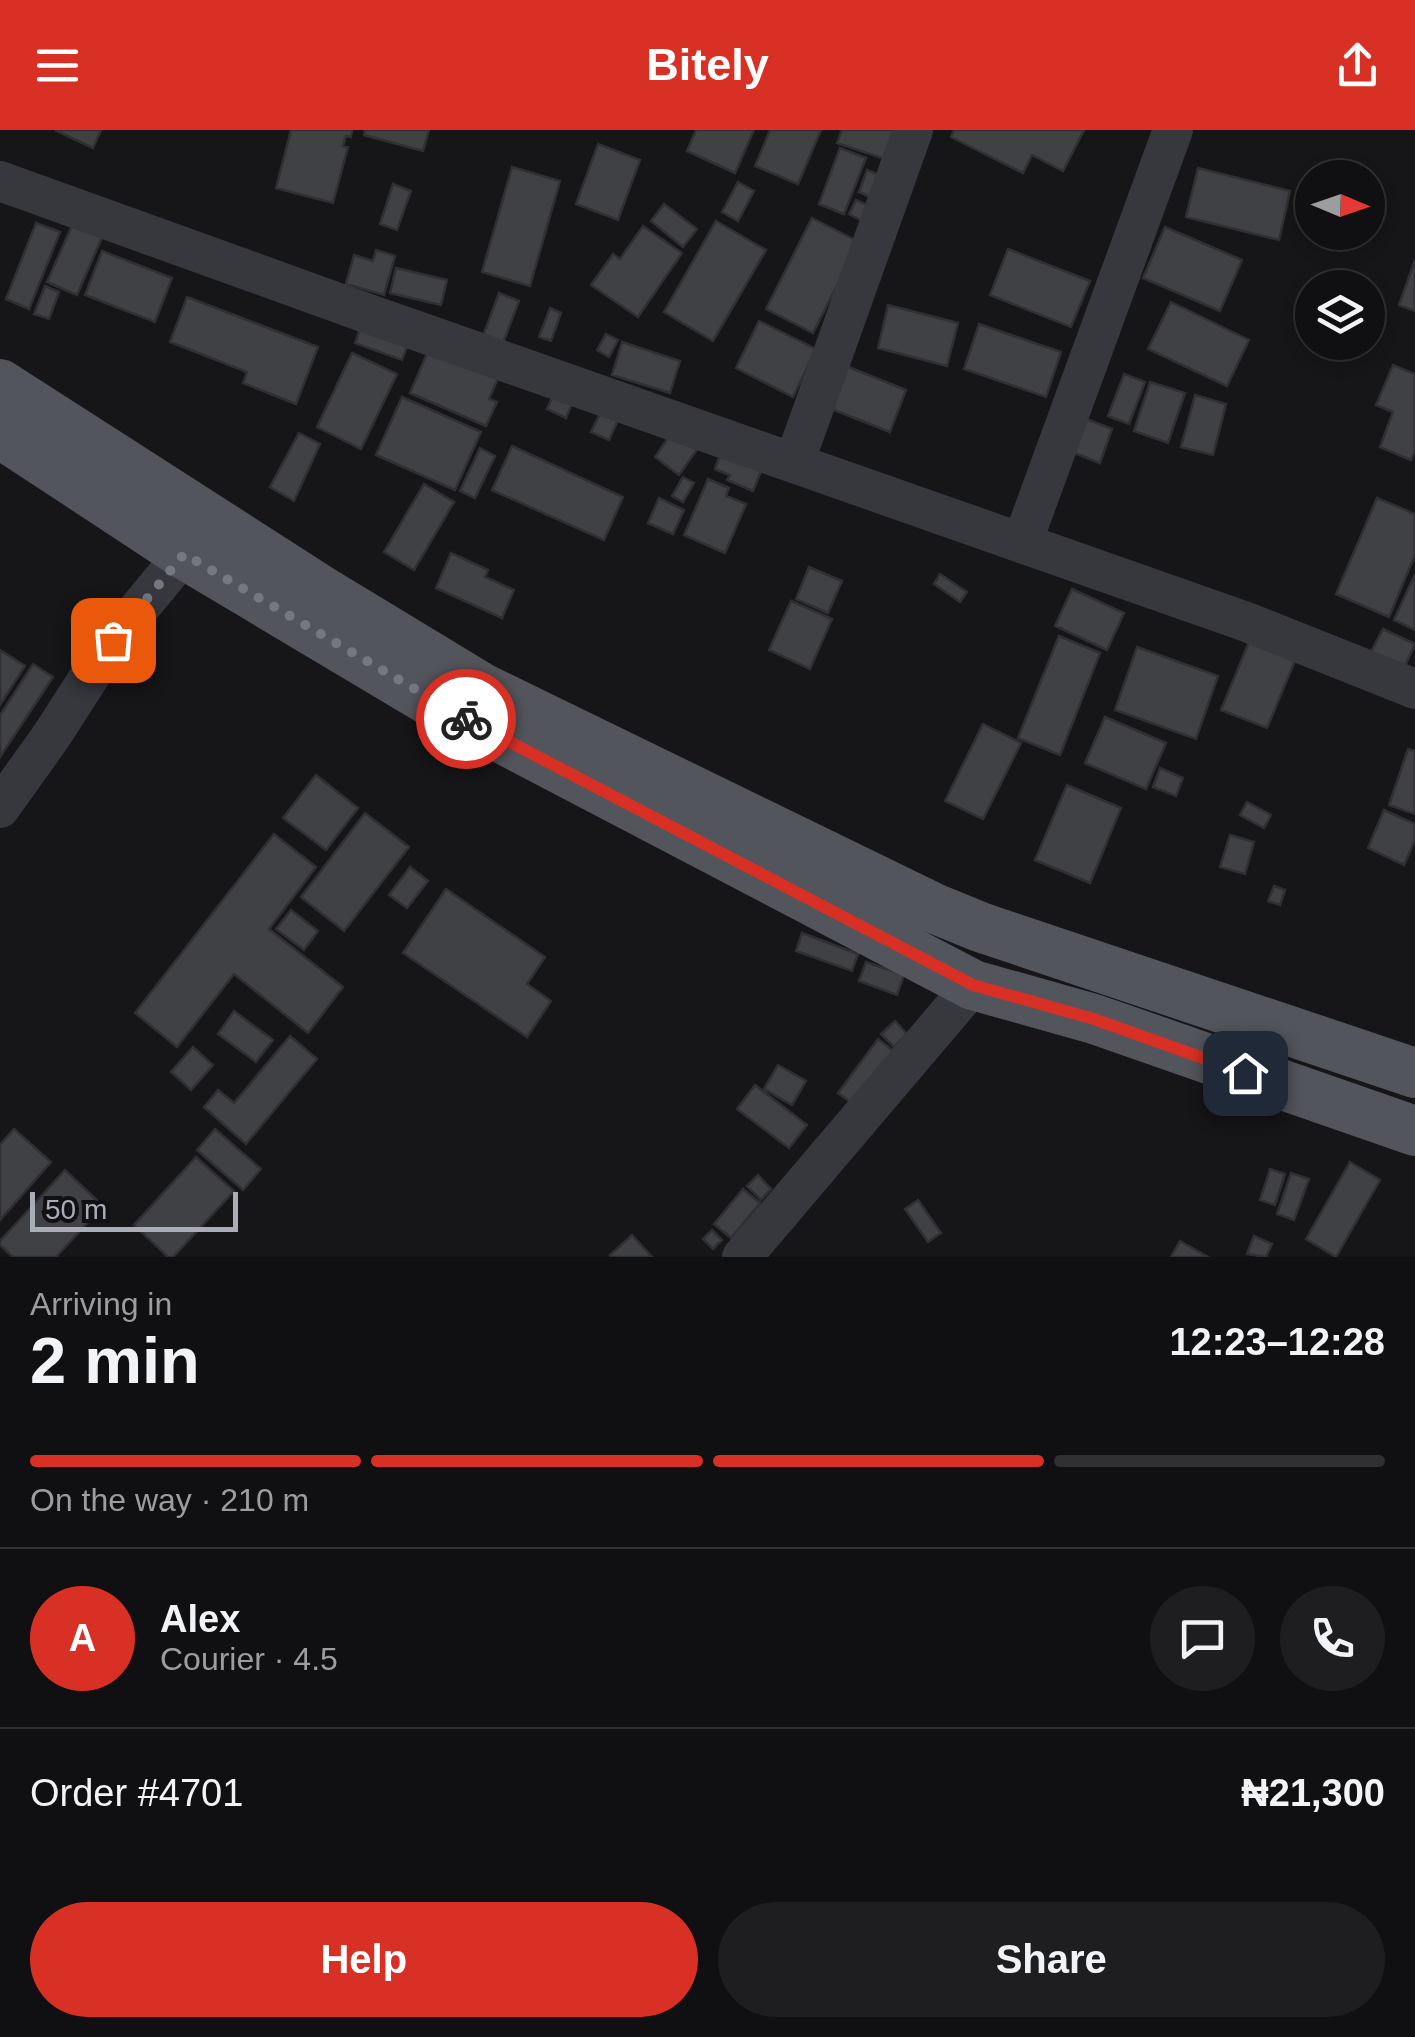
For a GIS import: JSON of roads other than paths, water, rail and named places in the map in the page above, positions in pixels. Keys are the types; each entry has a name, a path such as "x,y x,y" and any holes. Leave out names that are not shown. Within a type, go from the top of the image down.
{"main road":[{"path":"0,384 482,688 578,736 980,927 1415,1073"},
{"path":"0,433 184,554 427,699 973,985 1094,1019 1415,1131"}],"street":[{"path":"794,462 913,130"},
{"path":"1022,543 1173,130"},
{"path":"0,181 1244,621 1415,689"},
{"path":"0,808 113,640 184,554"},
{"path":"742,1257 973,985"}]}
